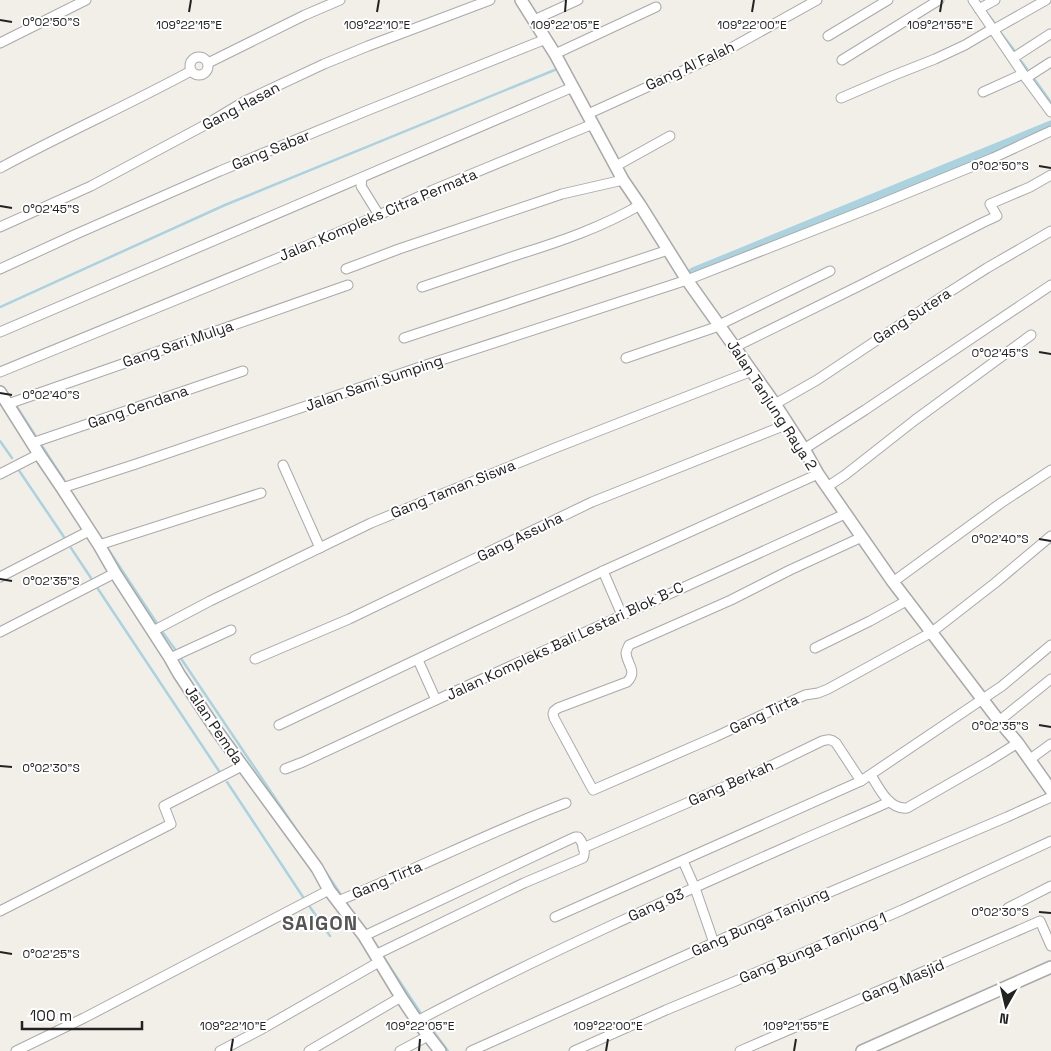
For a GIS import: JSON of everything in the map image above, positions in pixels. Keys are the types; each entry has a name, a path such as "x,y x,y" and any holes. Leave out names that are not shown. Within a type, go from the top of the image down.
{"street":[{"path":"0,43 86,0"},
{"path":"0,168 191,71 189,67 192,59 201,57 208,63 340,0"},
{"name":"Gang Hasan","path":"0,227 91,186 205,125 245,101 324,64 490,0"},
{"name":"Jalan Tanjung Raya 2","path":"521,0 555,54 623,180 687,280 775,404 826,487 893,582 1017,742 1051,790"},
{"path":"534,20 578,0"},
{"name":"Gang Al Falah","path":"590,119 722,53 817,0"},
{"path":"828,36 888,0"},
{"path":"842,60 939,0"},
{"path":"973,0 1024,76 1050,109"},
{"path":"979,8 994,0"},
{"path":"842,98 965,45 1046,0"},
{"path":"555,54 656,7"},
{"path":"1012,58 1050,34"},
{"name":"Gang Sabar","path":"0,269 74,234 220,171 366,110 546,39"},
{"path":"983,92 1024,76 1051,62"},
{"path":"0,332 573,88"},
{"name":"Jalan Kompleks Citra Permata","path":"0,372 379,215 590,119"},
{"name":"Jalan Sami Sumping","path":"62,488 426,365 687,280 993,158 1051,131"},
{"path":"616,166 670,136"},
{"path":"734,347 997,216 990,204 1030,187 1051,175"},
{"path":"362,178 361,186 379,215"},
{"path":"346,269 398,249 562,194 623,180"},
{"path":"422,287 577,235 640,205"},
{"name":"Gang Sutera","path":"775,404 817,380 971,278 1051,231"},
{"path":"404,338 668,250"},
{"path":"626,358 719,325 830,272"},
{"name":"Gang Sari Mulya","path":"8,404 348,285"},
{"path":"804,449 874,405 1051,285"},
{"path":"826,487 845,475 914,420 1031,335"},
{"name":"Gang Cendana","path":"32,443 243,371"},
{"name":"Gang Taman Siswa","path":"159,627 371,523 752,371"},
{"name":"Jalan Pemda","path":"0,392 115,574 159,627 170,658 179,674 242,766 317,868 330,890 341,900 366,935 401,997 422,1019 428,1036 440,1051"},
{"name":"Gang Assuha","path":"255,659 349,619 592,502 788,424"},
{"path":"0,474 39,454"},
{"path":"283,465 320,548"},
{"path":"893,582 1051,470"},
{"path":"279,725 603,570 818,474"},
{"path":"99,546 261,493"},
{"name":"Jalan Kompleks Bali Lestari Blok B-C","path":"285,769 845,514"},
{"path":"0,577 89,531"},
{"name":"Gang Tirta","path":"862,537 731,600 629,645 626,654 632,673 631,678 626,682 554,711 554,718 593,790 715,737 805,695 828,689 932,632 1051,536"},
{"path":"603,570 622,615"},
{"path":"0,632 115,574"},
{"path":"815,648 908,600"},
{"path":"170,658 231,630"},
{"path":"555,917 861,781 1002,686 1051,645"},
{"path":"418,660 436,700"},
{"path":"999,721 1051,679"},
{"name":"Gang Berkah","path":"378,955 582,858 585,855 583,848 754,774 827,739 832,739 836,743 861,781"},
{"path":"871,775 889,802 898,807 907,808 989,761 1017,742"},
{"path":"1029,760 1051,744"},
{"path":"0,911 171,824 164,806 242,766"},
{"name":"Gang Bunga Tanjung","path":"471,1051 844,885 1051,797"},
{"name":"Gang 93","path":"422,1019 542,958 796,842 889,802"},
{"name":"Gang Tirta","path":"341,900 501,829 566,803"},
{"path":"366,935 575,837 580,839 583,848"},
{"name":"Gang Bunga Tanjung 1","path":"574,1051 902,910 1051,841"},
{"path":"683,861 695,888 714,943"},
{"path":"1008,908 1051,886"},
{"path":"16,1051 110,1005 330,890"},
{"name":"Gang Masjid","path":"740,1051 1040,921 1051,946"},
{"path":"220,1051 268,1026 378,955"},
{"path":"862,1051 1051,967"},
{"path":"309,1051 401,997"},
{"path":"400,1051 428,1036"}],"waterway":[{"path":"986,12 994,22"},
{"path":"1001,33 1014,50"},
{"path":"1021,61 1027,69"},
{"path":"0,307 225,205 557,69"},
{"path":"1035,80 1050,101"},
{"path":"693,272 1051,125"},
{"path":"17,407 35,435"},
{"path":"0,441 12,458"},
{"path":"42,446 64,480"},
{"path":"18,469 64,537"},
{"path":"71,548 91,578"},
{"path":"108,549 158,625"},
{"path":"98,589 219,771"},
{"path":"161,630 177,652"},
{"path":"180,657 308,847"},
{"path":"227,782 303,897"},
{"path":"325,871 349,907"},
{"path":"310,907 330,936"},
{"path":"382,955 422,1015"},
{"path":"425,1020 448,1051"}],"district":[{"name":"SAIGON","path":"320,923"}]}
